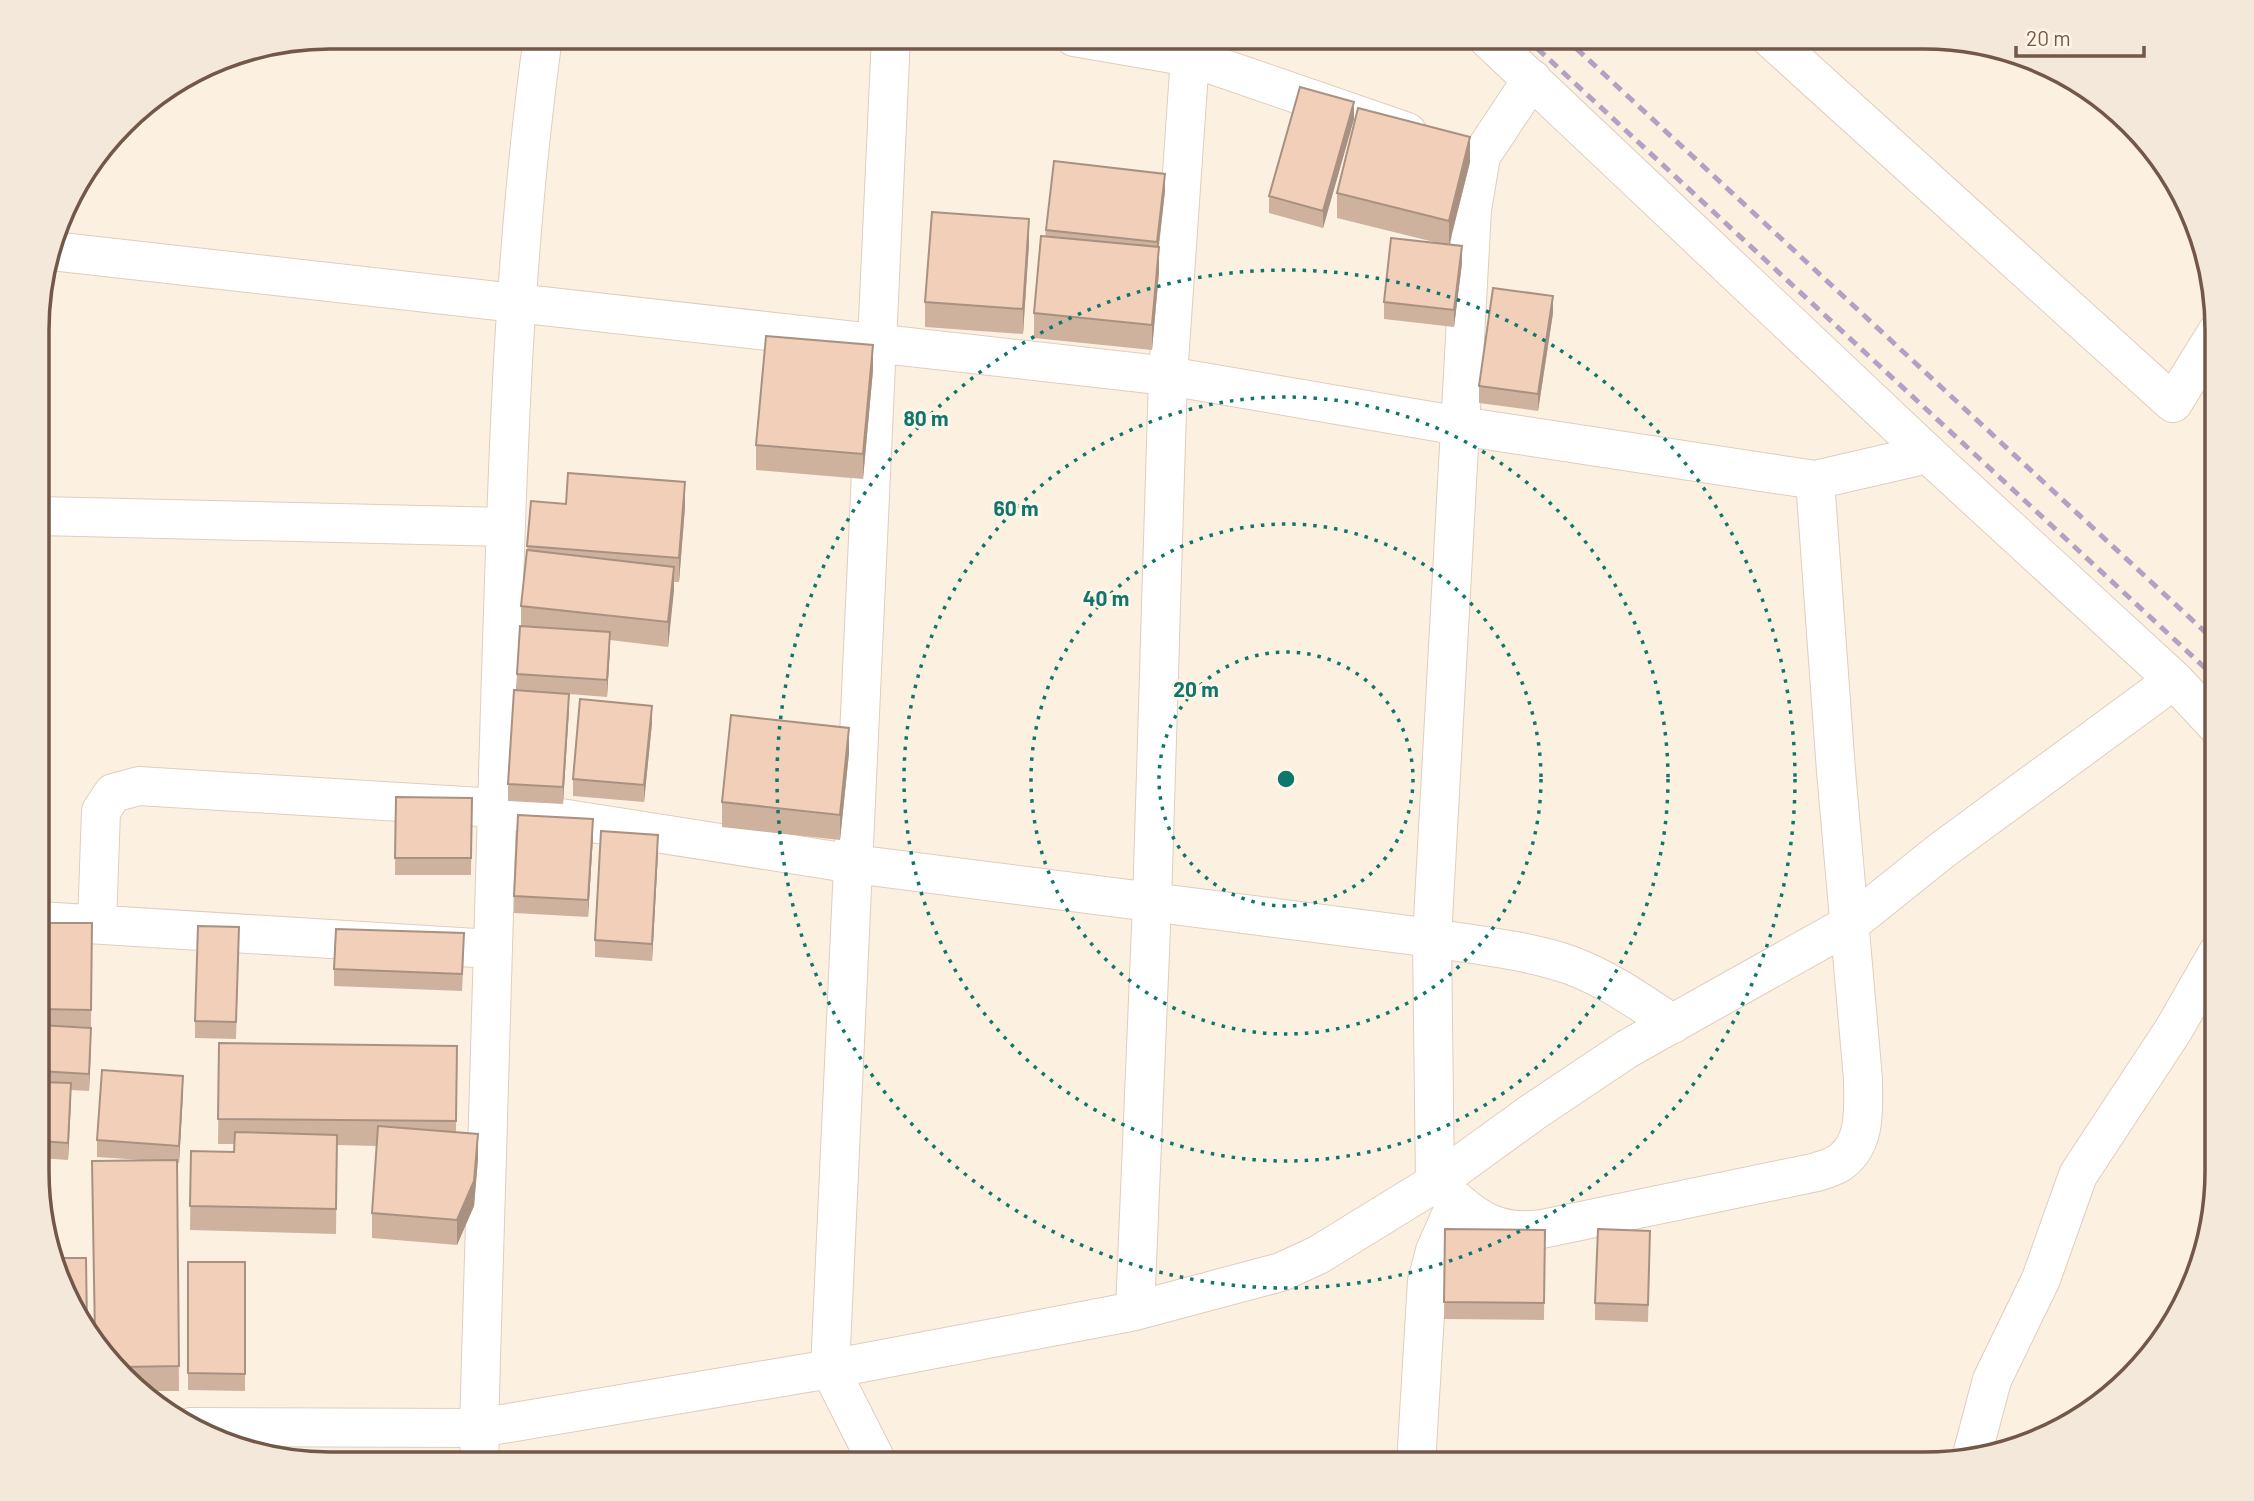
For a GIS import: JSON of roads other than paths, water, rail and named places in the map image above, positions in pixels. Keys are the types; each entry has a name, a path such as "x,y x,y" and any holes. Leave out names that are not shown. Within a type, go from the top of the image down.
{"street":[{"path":"480,1446 505,527 515,304 531,117 540,49"},
{"path":"872,1452 830,1369 890,49"},
{"path":"1143,49 1190,57 1480,156"},
{"path":"1499,49 1928,454 2174,680 2205,713"},
{"path":"1789,49 2173,403 2205,351"},
{"path":"1135,1311 1152,904 1168,376 1190,57"},
{"path":"1417,1452 1427,1281 1446,1192 1432,938 1472,210 1480,156 1532,79"},
{"path":"60,252 1168,376 1460,426 1815,480 1928,454"},
{"path":"1446,1192 1485,1223 1523,1232 1817,1172 1841,1163 1857,1145 1863,1120 1863,1079 1836,771 1815,480"},
{"path":"49,516 505,527"},
{"path":"217,1429 480,1446 830,1369 1135,1311 1281,1272 1446,1192 1532,1111 1627,1049 1850,924 1941,850 2174,680"},
{"path":"97,924 101,811 113,793 139,786 497,808 854,864 1432,938 1505,950 1569,965 1617,987 1674,1024"},
{"path":"49,922 492,949"},
{"path":"1975,1448 1992,1380 2041,1279 2078,1175 2174,1029 2205,975"}],"railway":[{"path":"1538,49 2205,668"},
{"path":"1577,49 2205,632"}]}
